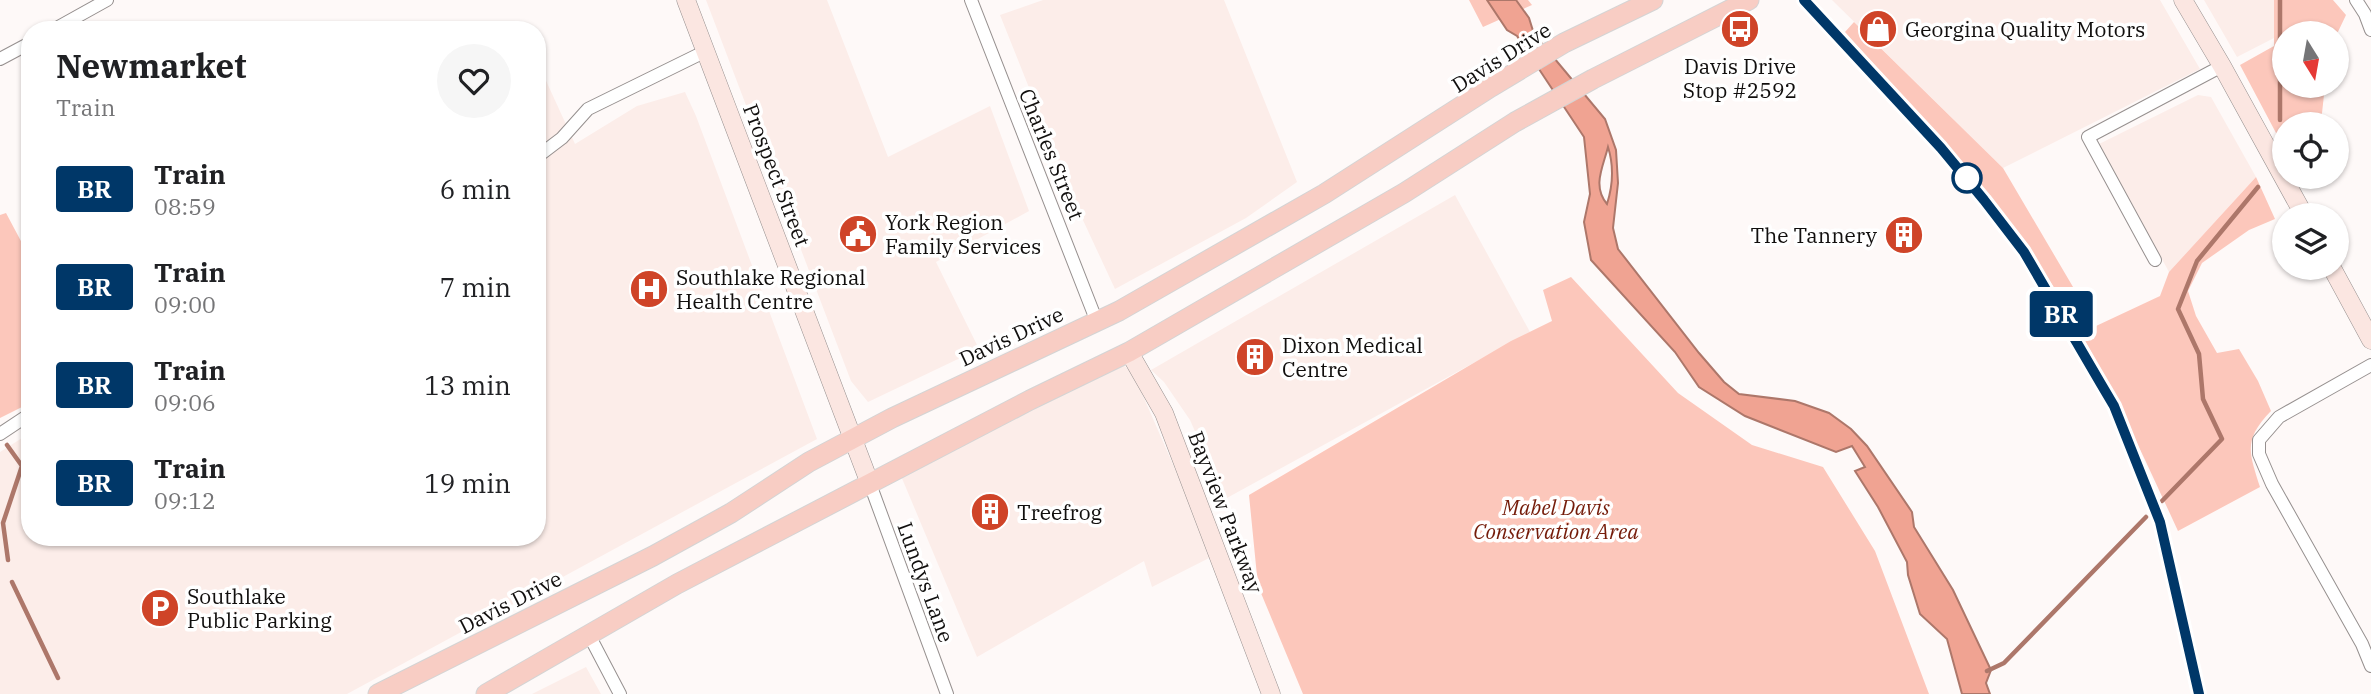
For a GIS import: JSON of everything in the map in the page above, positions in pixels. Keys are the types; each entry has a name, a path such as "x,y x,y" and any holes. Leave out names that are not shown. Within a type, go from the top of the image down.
{"main road":[{"name":"Prospect Street","path":"686,0 870,484"},
{"name":"Davis Drive","path":"378,694 653,556 731,513 809,462 853,438 1097,322 1324,194 1564,43 1653,0"},
{"path":"486,694 677,584 1129,352 1392,200 1515,122 1749,0"},
{"path":"2183,0 2297,203"},
{"path":"2338,280 2371,340"},
{"name":"Bayview Parkway","path":"1129,352 1164,413 1271,694"}],"street":[{"path":"69,21 107,0"},
{"name":"Charles Street","path":"971,0 1097,322"},
{"path":"2356,0 2371,30"},
{"path":"0,59 21,48"},
{"path":"546,151 562,138 588,109 706,51"},
{"path":"2155,260 2088,137 2222,66"},
{"path":"2371,365 2279,417 2259,440 2259,454 2290,519 2367,642 2371,666"},
{"path":"0,434 21,420"},
{"name":"Lundys Lane","path":"870,484 947,694"},
{"path":"589,635 620,694"}],"shaded area":[{"path":"706,0 827,0 888,157 990,106 1029,211 936,262 979,349 868,402 851,381"},
{"path":"1043,0 1224,0 1297,182 1246,218 1115,289 1075,203 1000,15"},
{"path":"1487,0 1516,0 1529,18 1534,34 1605,119 1616,150 1618,183 1613,228 1618,249 1724,382 1739,394 1795,401 1829,413 1851,429 1867,446 1912,512 1914,527 1953,590 1991,670 1986,683 1990,694 1962,694 1947,639 1920,614 1908,575 1907,562 1878,507 1855,471 1865,467 1852,446 1836,452 1745,416 1699,387 1675,352 1591,260 1584,222 1590,194 1584,137 1517,36 1507,30","holes":["1608,147 1612,176 1607,204 1599,183"]},
{"path":"1832,0 2160,0 2200,69 2003,168"},
{"path":"2204,0 2274,0 2272,39 2237,57"},
{"name":"Southlake Regional Health Centre","path":"546,81 575,144 637,106 685,92 817,439 347,694 0,694 0,452 21,439 21,546 546,546"},
{"path":"2198,95 2211,97 2256,177 2169,272 2099,144"},
{"path":"1455,195 1530,332 1225,499 1190,420 1164,382 1151,370"},
{"path":"1122,364 1133,373 1213,556 1152,587 1144,561 977,657 901,476"},
{"path":"586,667 601,694 532,694"}],"green space":[{"path":"1469,0 1528,0 1532,5 1483,27"},
{"path":"2274,0 2333,0 2346,15 2343,21 2274,21"},
{"path":"1854,22 2003,168 2096,326 2160,296 2169,272 2256,177 2272,212 2272,220 2249,230 2202,263 2188,291 2196,316 2217,353 2239,349 2258,381 2271,411 2252,439 2251,455 2260,487 2178,531 2097,362 2040,266 1971,175 1845,32"},
{"path":"2272,47 2272,98 2324,98 2322,112 2272,112 2272,125 2240,65"},
{"path":"6,213 21,241 21,408 0,418 0,215"},
{"name":"Mabel Davis Conservation Area","path":"1571,277 1678,393 1752,445 1823,467 1875,551 1929,694 1303,694 1258,586 1249,495 1511,341 1552,321 1543,290"}],"waterway":[{"path":"2280,0 2280,112"},
{"path":"2162,501 2222,439 2203,399 2199,354 2178,309 2197,261 2258,187"},
{"path":"7,445 21,465"},
{"path":"8,560 3,523 21,469"},
{"path":"1987,671 2004,663 2146,517"},
{"path":"12,582 58,678"}],"railway":[{"path":"1804,0 1940,148 2024,252 2114,406 2160,522 2199,694"}],"train":[{"name":"BR","path":"1804,0 1941,148 2024,252 2114,406 2160,522 2199,694"}],"place":[{"name":"Davis Drive Stop #2592","path":"1740,29"},
{"name":"Georgina Quality Motors","path":"1878,29"},
{"name":"York Region Family Services","path":"858,234"},
{"name":"The Tannery","path":"1904,235"},
{"name":"Southlake Regional Health Centre","path":"649,289"},
{"name":"Dixon Medical Centre","path":"1255,357"},
{"name":"Treefrog","path":"990,512"},
{"name":"Southlake Public Parking","path":"160,608"}]}
